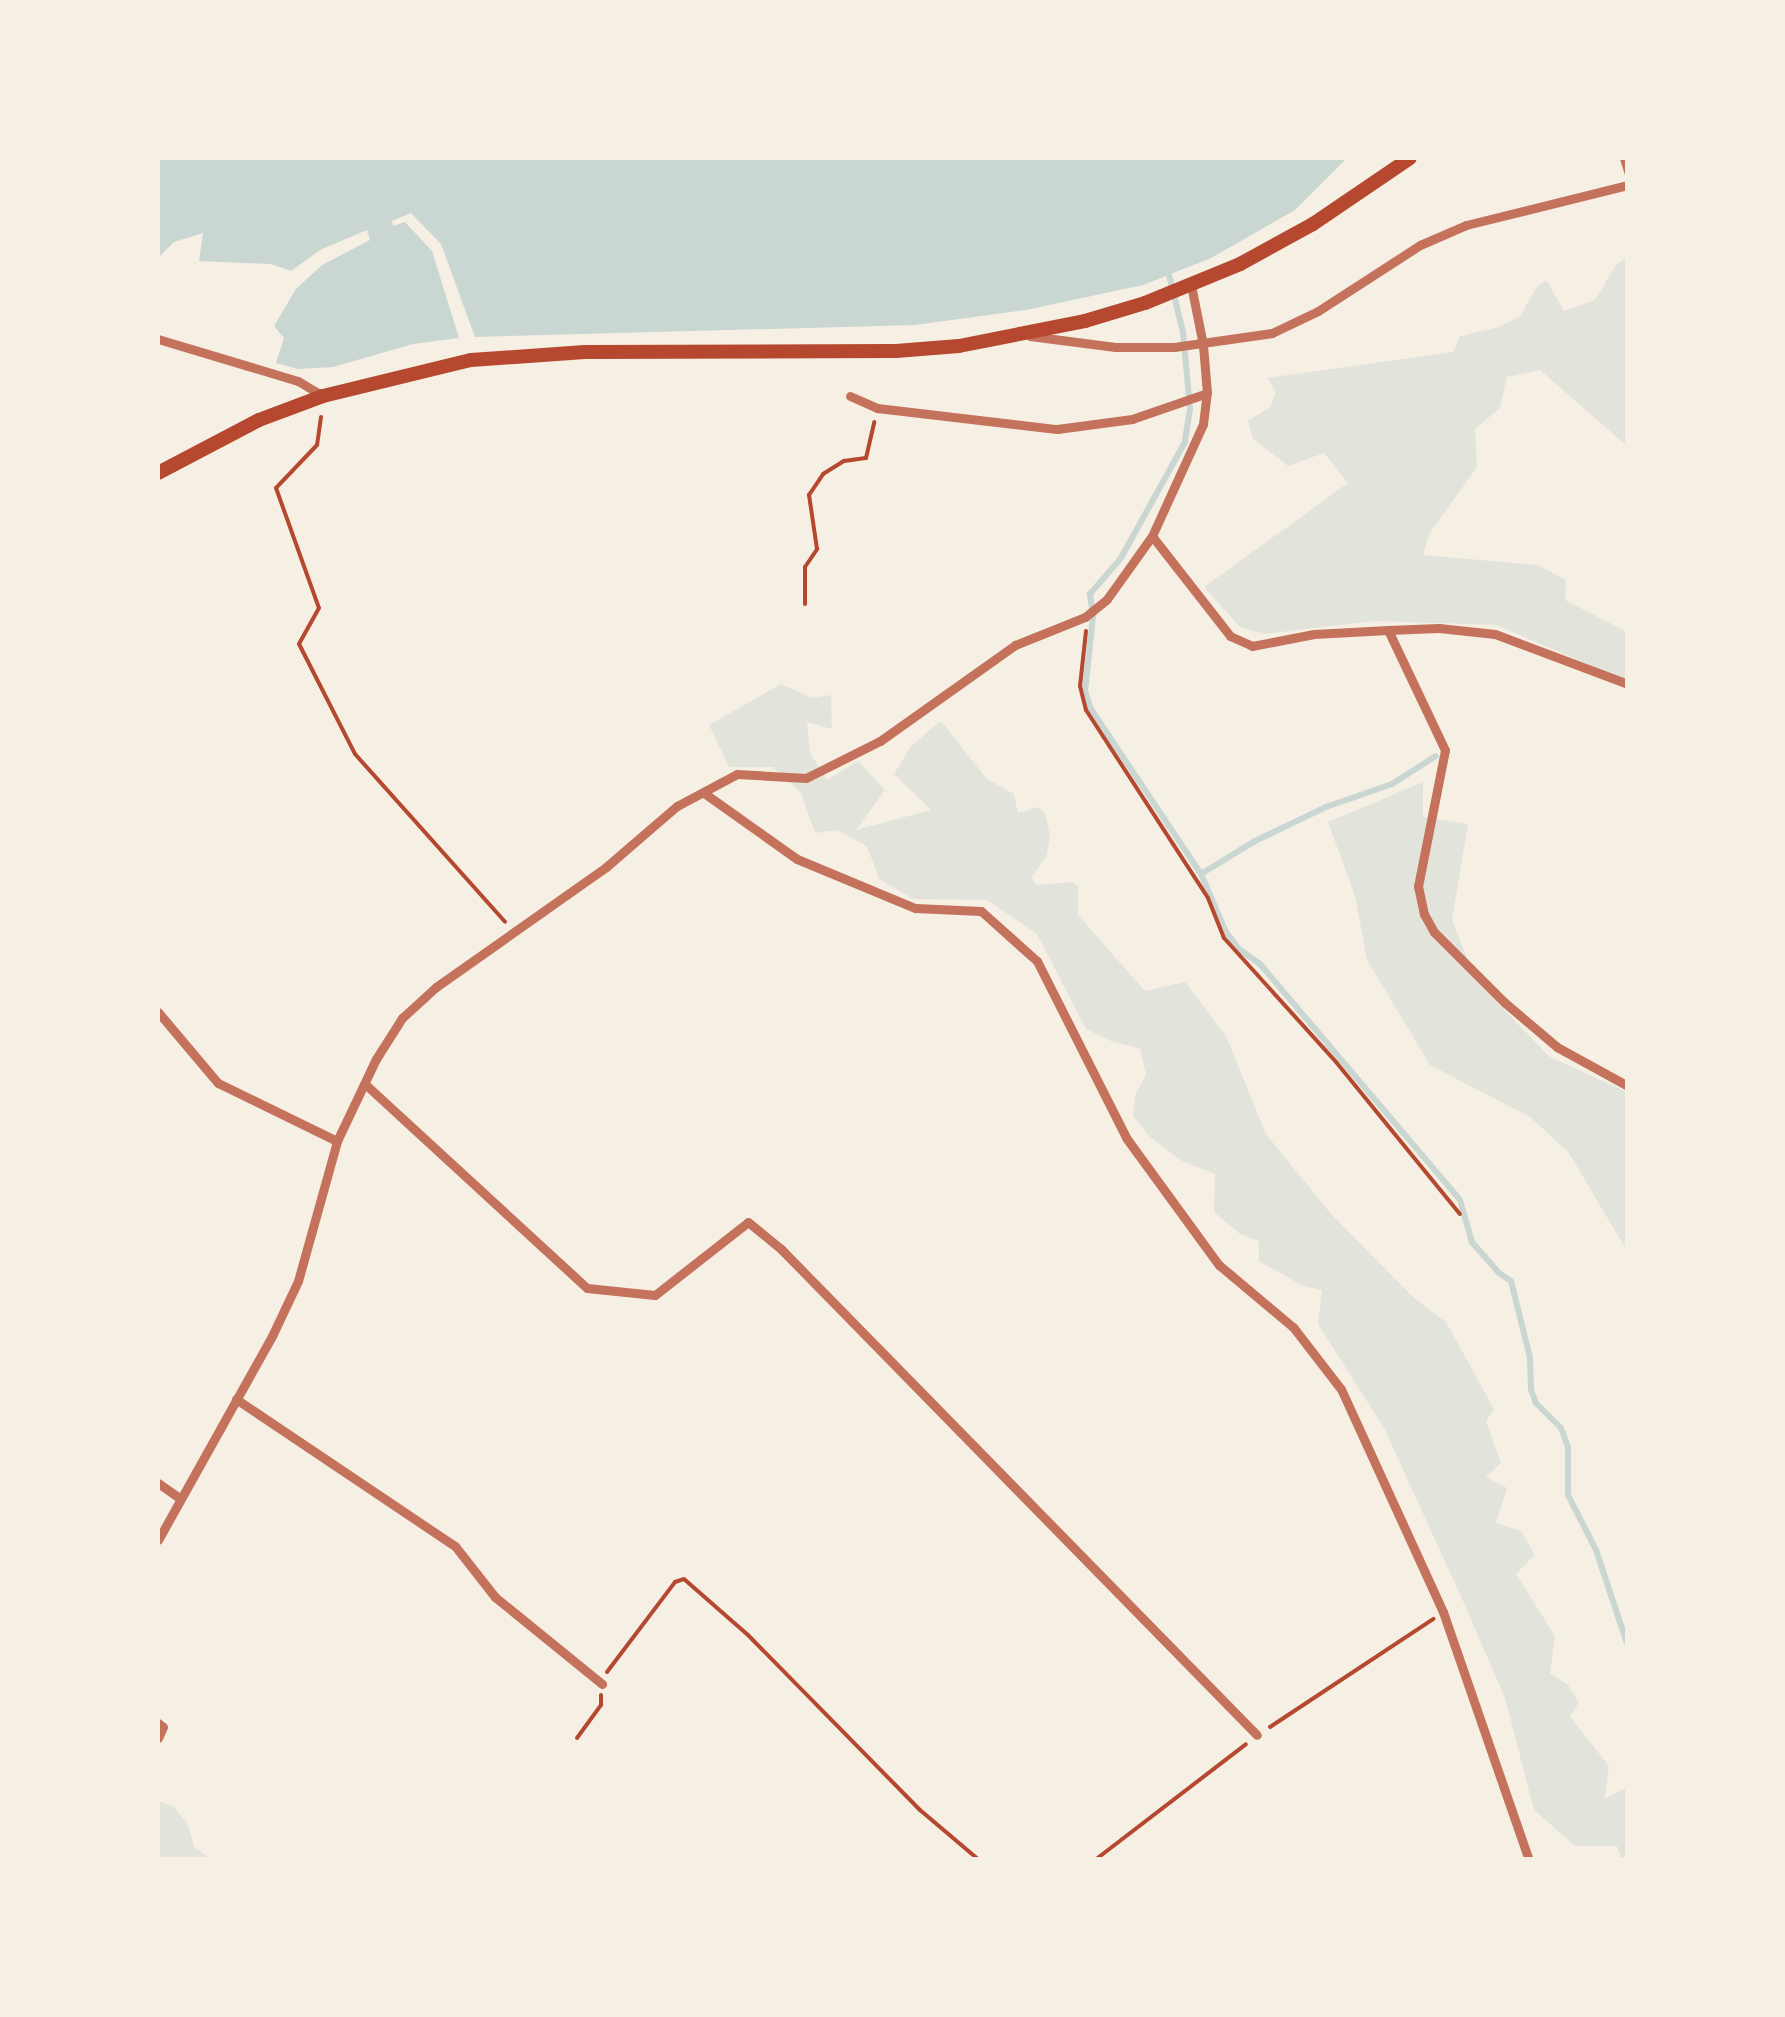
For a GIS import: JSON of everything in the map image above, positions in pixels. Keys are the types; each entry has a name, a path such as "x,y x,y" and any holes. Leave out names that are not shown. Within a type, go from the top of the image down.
{"highway":[{"path":"158,474 258,420 324,396 471,360 585,352 896,351 1024,335 1187,287 1312,224 1410,158"}],"street":[{"path":"1624,158 1628,171"},
{"path":"1024,335 1115,347 1174,347 1272,333 1318,311 1420,246 1466,225 1628,186"},
{"path":"158,1540 298,1280 337,1142 402,1018 436,987 606,867 676,806 737,774 806,778 880,741 1015,646 1090,613 1152,536 1202,424 1198,345 1187,287"},
{"path":"158,339 298,381 324,396"},
{"path":"850,396 877,408 1057,428 1132,418 1202,395"},
{"path":"1152,536 1230,636 1252,646 1314,634 1439,628 1495,634 1628,684"},
{"path":"1388,630 1445,750 1418,886 1424,914 1434,932 1504,1002 1558,1047 1628,1086"},
{"path":"704,793 797,859 915,908 981,910 1016,937 1037,961 1127,1139 1220,1264 1293,1327 1341,1389 1444,1612 1530,1860"},
{"path":"158,1012 218,1084 337,1142"},
{"path":"365,1084 586,1288 655,1295 748,1222 781,1249 1256,1736"},
{"path":"236,1399 455,1546 496,1597 602,1684"},
{"path":"158,1483 178,1497"},
{"path":"158,1723 163,1728 158,1738"}],"path":[{"path":"324,396 317,445 276,488 319,608 299,644 354,754 514,932"},
{"path":"806,604 805,566 816,549 809,495 823,474 844,461 866,458 877,408"},
{"path":"1090,613 1080,686 1086,710 1208,898 1224,938 1274,989 1460,1214"},
{"path":"577,1738 601,1705 602,1684 675,1582 684,1579 748,1635 920,1810 978,1860"},
{"path":"1098,1858 1256,1736 1444,1612"}],"shaded area":[{"path":"158,158 1347,158 1295,210 1211,258 1143,285 1026,310 915,325 475,337 441,244 411,213 392,221 393,226 405,222 432,251 459,338 413,344 333,367 298,369 276,363 284,338 274,326 296,289 322,265 370,240 367,230 320,250 291,271 271,264 199,261 203,233 174,242 158,258"},
{"path":"1627,257 1627,446 1540,370 1507,377 1500,408 1475,429 1477,467 1429,534 1423,555 1538,565 1566,580 1565,600 1627,632 1627,681 1496,625 1375,621 1264,634 1240,627 1204,587 1348,483 1324,453 1288,466 1253,439 1248,421 1270,407 1276,392 1267,378 1453,352 1460,336 1499,327 1520,316 1538,285 1547,281 1564,311 1595,300 1616,265"},
{"path":"781,684 812,698 831,695 832,729 807,722 810,753 827,780 858,761 885,790 856,830 931,810 894,774 911,746 941,721 987,779 1014,794 1018,813 1038,807 1045,813 1050,835 1047,855 1032,877 1035,885 1071,882 1078,886 1078,915 1145,991 1185,982 1226,1036 1266,1134 1331,1214 1415,1299 1446,1322 1494,1409 1486,1421 1501,1463 1486,1477 1507,1488 1496,1523 1521,1531 1535,1555 1516,1574 1555,1636 1550,1673 1568,1685 1579,1702 1570,1717 1609,1766 1605,1799 1627,1787 1627,1859 1621,1859 1617,1846 1575,1846 1534,1810 1505,1698 1463,1601 1384,1428 1318,1324 1322,1290 1303,1286 1259,1261 1259,1241 1240,1234 1214,1212 1215,1174 1182,1161 1150,1137 1133,1116 1135,1095 1146,1075 1140,1048 1113,1042 1086,1029 1037,934 987,900 913,899 879,879 867,846 837,830 815,833 801,793 773,767 729,767 709,725"},
{"path":"1423,782 1423,817 1468,824 1452,920 1476,981 1550,1057 1627,1092 1627,1251 1569,1153 1530,1117 1430,1065 1367,960 1355,896 1328,822"},
{"path":"158,1801 174,1807 188,1824 194,1847 211,1859 158,1859"}],"waterway":[{"path":"1169,275 1183,332 1190,409 1185,442 1121,558 1090,594 1093,616 1085,691 1091,709 1201,874 1226,932 1239,949 1260,964 1460,1200 1472,1242 1511,1281 1530,1358 1531,1390 1536,1403 1561,1428 1568,1447 1568,1495 1596,1550 1628,1646"},
{"path":"1201,874 1255,841 1326,807 1392,784 1436,756"}]}
